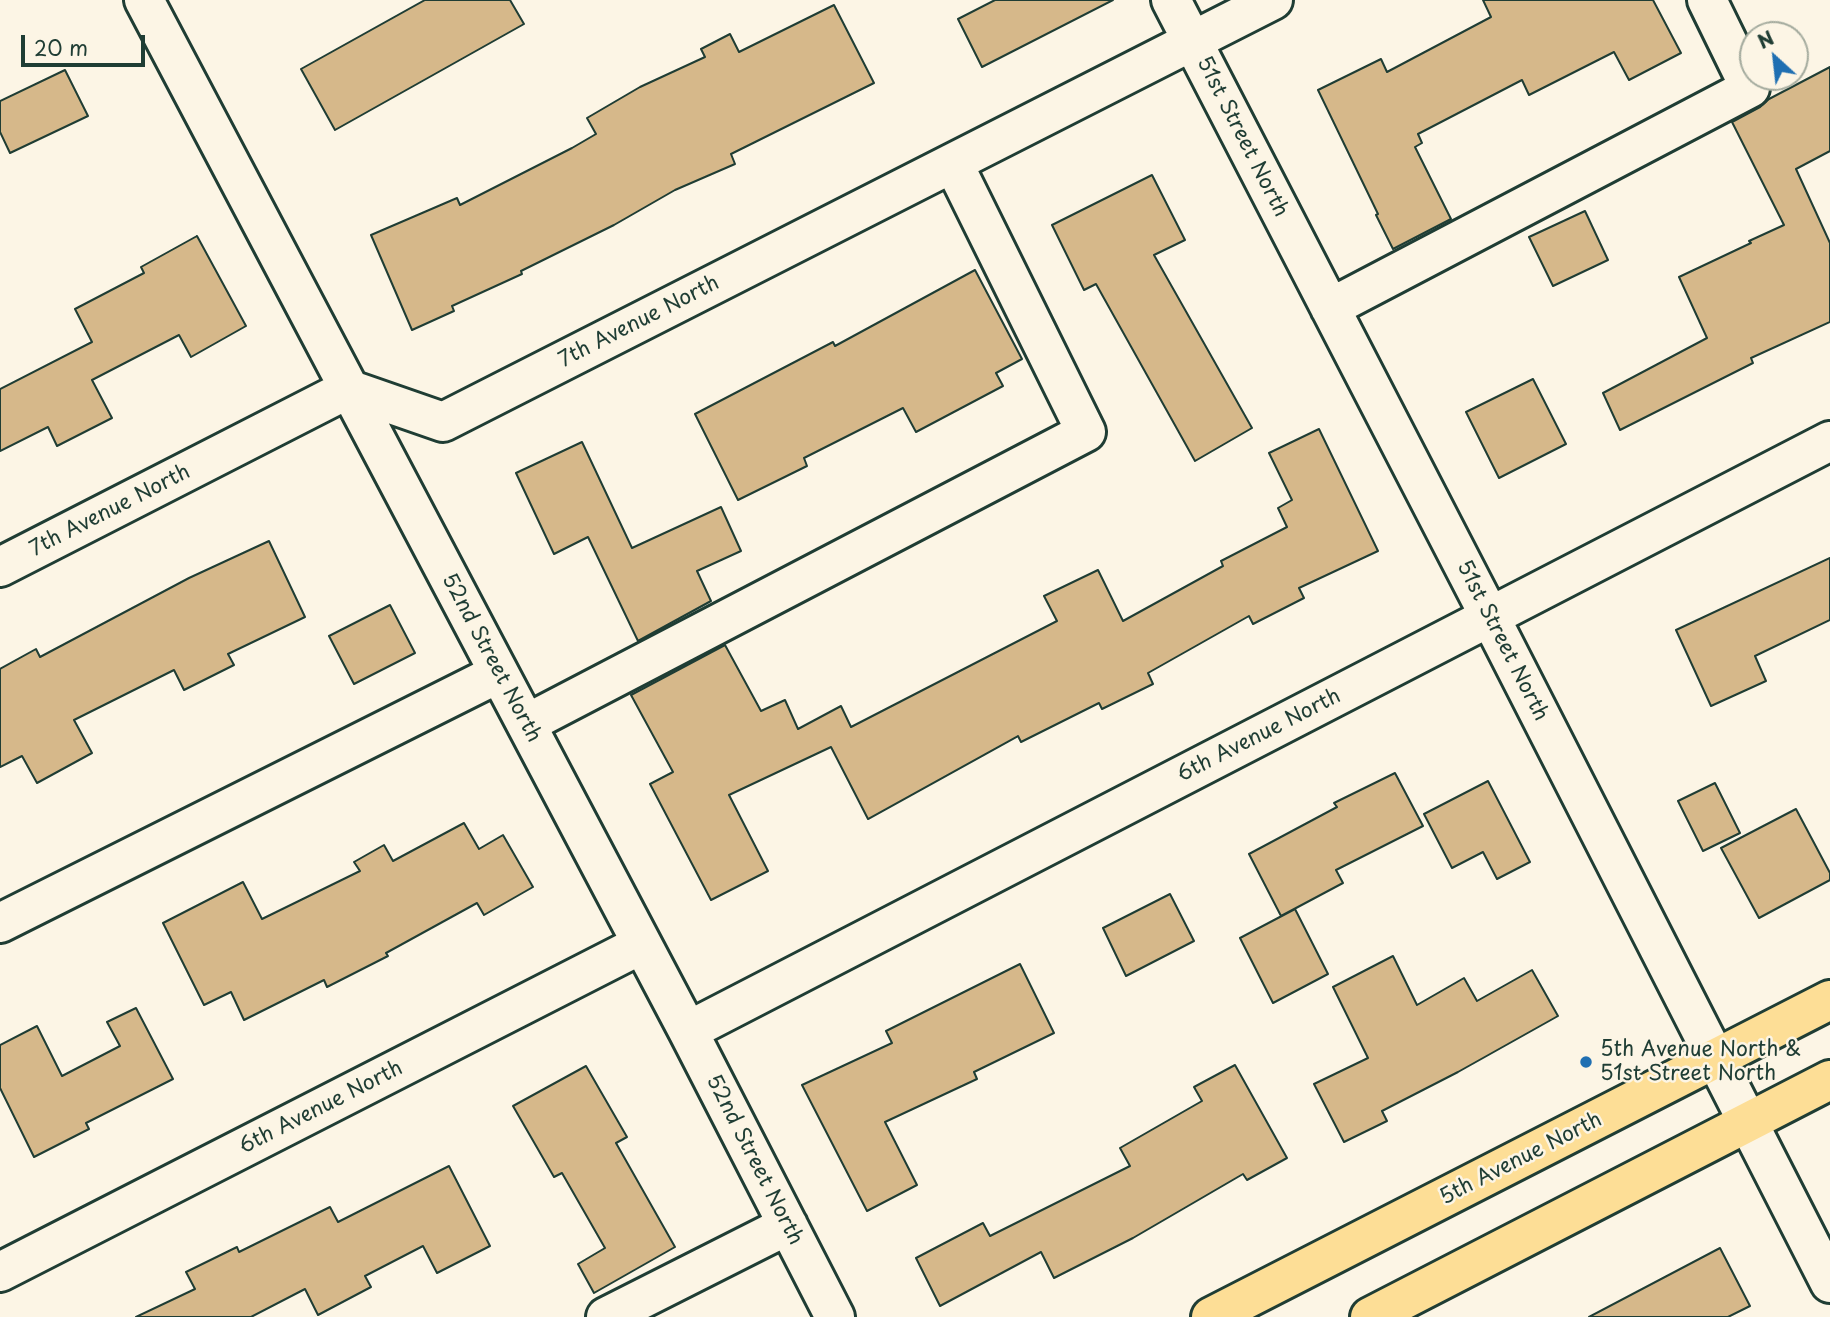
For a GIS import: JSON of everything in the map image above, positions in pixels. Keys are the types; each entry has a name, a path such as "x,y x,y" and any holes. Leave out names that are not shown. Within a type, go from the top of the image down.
{"main road":[{"name":"5th Avenue North","path":"1211,1317 1830,1000"},
{"path":"1370,1317 1830,1080"}],"street":[{"name":"52nd Street North","path":"144,0 688,1031 835,1317"},
{"name":"51st Street North","path":"1171,0 1830,1283"},
{"name":"7th Avenue North","path":"0,566 348,389 443,422 1273,0"},
{"path":"1330,308 1750,88 1707,0"},
{"path":"526,724 1086,432 953,163"},
{"name":"6th Avenue North","path":"688,1031 1830,442"},
{"path":"0,923 499,673"},
{"name":"6th Avenue North","path":"0,1272 642,944"},
{"path":"606,1317 788,1225"}],"building":[{"path":"425,0 510,0 524,24 335,130 301,69"},
{"path":"995,0 1113,0 982,67 958,19"},
{"path":"1483,0 1653,0 1681,53 1629,80 1614,52 1529,95 1522,80 1418,134 1422,143 1415,147 1451,219 1393,249 1318,90 1381,59 1387,72 1491,17"},
{"path":"834,5 874,83 731,154 735,164 675,190 614,225 521,271 522,274 452,306 454,311 412,330 371,235 457,198 460,205 572,148 596,134 587,118 640,87 705,57 701,49 730,34 739,52"},
{"path":"1830,67 1830,151 1796,169 1830,243 1830,322 1751,358 1753,363 1620,430 1603,393 1707,338 1679,277 1784,225 1732,122 1784,91 1809,91 1809,78"},
{"path":"65,70 88,116 10,153 0,132 0,101"},
{"path":"1152,175 1185,240 1154,255 1252,428 1195,461 1096,284 1084,290 1052,225"},
{"path":"1585,211 1608,260 1553,286 1529,237"},
{"path":"197,236 246,326 191,357 179,335 92,380 112,418 57,446 48,427 0,451 0,389 92,342 75,309 144,273 141,267"},
{"path":"975,270 1022,359 996,373 1003,386 916,432 903,408 804,458 807,466 738,500 695,414 833,342 835,346"},
{"path":"1533,379 1566,444 1499,478 1466,412"},
{"path":"1319,429 1378,551 1299,588 1304,598 1253,624 1249,616 1148,673 1153,684 1102,709 1099,703 1021,742 1018,736 868,819 831,747 729,795 768,871 711,900 650,784 673,772 631,695 725,645 761,711 785,700 798,729 841,706 851,727 1057,621 1044,596 1098,570 1123,621 1223,566 1221,561 1287,527 1278,508 1292,500 1269,453"},
{"path":"582,442 632,548 721,507 741,551 697,571 711,601 638,641 588,537 554,554 516,473"},
{"path":"269,541 305,617 228,654 234,665 184,690 174,670 74,720 92,753 37,783 22,756 0,767 0,669 36,649 40,657 189,578"},
{"path":"1830,558 1830,620 1755,656 1766,681 1711,706 1676,630"},
{"path":"390,605 415,653 354,684 329,636"},
{"path":"1395,773 1423,826 1336,870 1343,883 1281,916 1249,854 1337,807 1334,803"},
{"path":"1488,781 1530,862 1497,879 1483,852 1452,868 1424,814"},
{"path":"1715,783 1740,833 1703,851 1678,801"},
{"path":"1796,809 1830,873 1830,880 1759,918 1721,848"},
{"path":"464,823 479,849 503,835 533,887 484,915 477,903 386,953 388,956 327,987 324,980 244,1020 231,992 204,1005 163,923 243,882 262,919 360,871 354,862 384,845 393,861"},
{"path":"1170,894 1194,941 1126,976 1103,928"},
{"path":"1295,909 1328,974 1273,1003 1240,938"},
{"path":"1393,956 1417,1005 1464,978 1477,1001 1532,970 1558,1016 1382,1111 1387,1121 1344,1142 1314,1084 1368,1058 1333,987"},
{"path":"1020,964 1054,1033 974,1072 977,1079 885,1122 917,1185 867,1211 802,1085 892,1043 886,1031"},
{"path":"136,1008 173,1079 86,1123 89,1129 34,1157 0,1088 0,1045 37,1026 62,1076 120,1046 107,1022"},
{"path":"1235,1065 1287,1158 1247,1180 1243,1174 1133,1238 1054,1278 1041,1252 940,1306 916,1258 983,1223 990,1236 1130,1166 1120,1148 1202,1101 1194,1087"},
{"path":"586,1066 627,1137 616,1143 675,1247 594,1293 578,1264 605,1248 562,1173 554,1177 513,1106"},
{"path":"449,1166 490,1246 437,1273 423,1246 365,1276 371,1287 318,1315 305,1289 251,1317 136,1317 195,1289 186,1272 237,1247 239,1252 330,1207 338,1222"},
{"path":"1720,1248 1750,1306 1728,1317 1589,1317"}],"place":[{"name":"5th Avenue North & 51st Street North","path":"1586,1062"}]}
